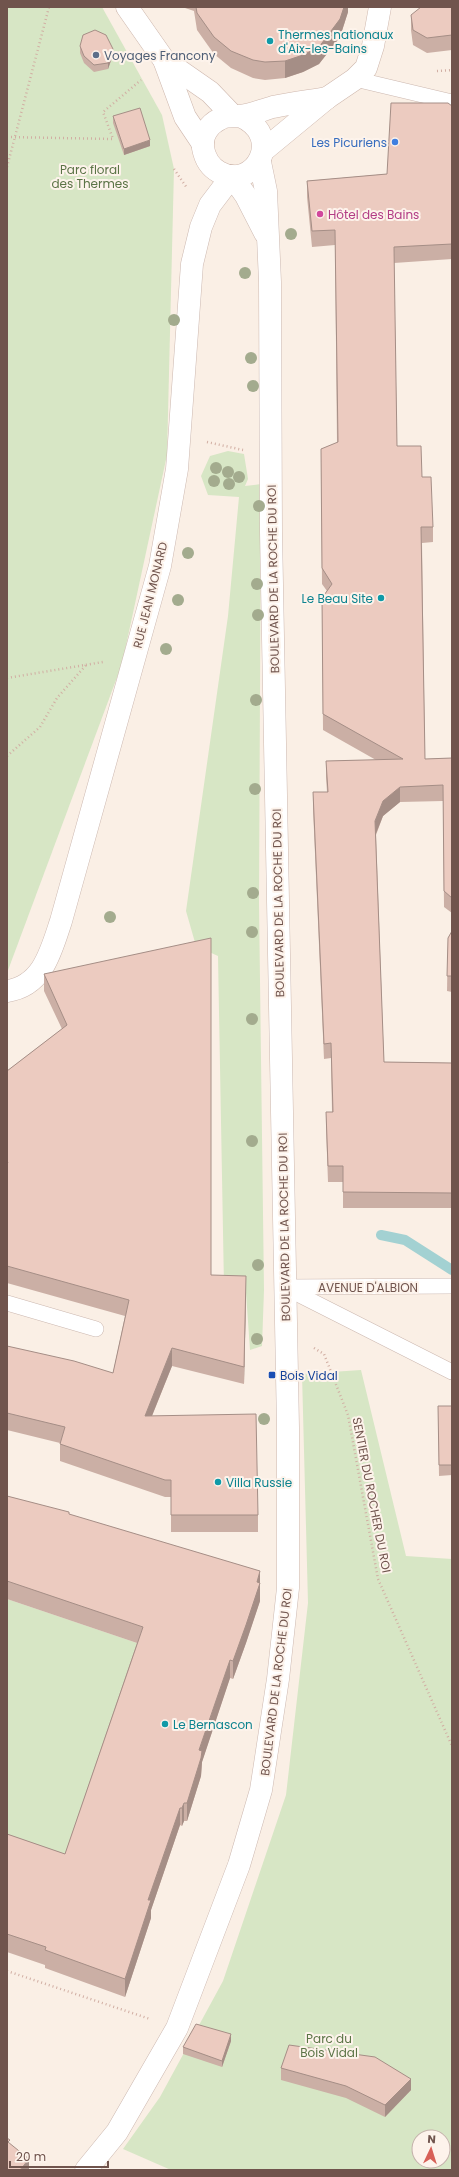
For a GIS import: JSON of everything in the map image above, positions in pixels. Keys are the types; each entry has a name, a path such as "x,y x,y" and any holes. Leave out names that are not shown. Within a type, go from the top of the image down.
{"street":[{"path":"127,7 164,60 185,117 203,144"},
{"path":"327,98 221,118 212,124 205,134 203,144 204,156 211,167 220,173 232,176 248,173 262,156 327,98 355,79 366,68 373,46 380,7"},
{"path":"164,60 210,92 236,116 251,120 263,139 262,156"},
{"name":"BOULEVARD DE LA ROCHE DU ROI","path":"86,2170 117,2132 178,2028 239,1865 262,1790 278,1679 288,1588 288,1428 284,1287 268,240 266,191 262,156"},
{"name":"BOULEVARD DE LA ROCHE DU ROI","path":"232,176 246,196 268,240"},
{"name":"RUE JEAN MONARD","path":"7,991 23,988 37,977 50,954 61,921 160,566 177,469 192,264 201,227 210,205 232,176"}],"lane":[{"path":"355,79 452,102"},
{"name":"AVENUE D'ALBION","path":"284,1287 452,1286"},
{"path":"284,1287 452,1372"},
{"path":"7,1303 96,1329"}],"path":[{"path":"7,167 49,7"},
{"path":"7,136 113,139 104,112 164,60"},
{"path":"179,437 245,450"},
{"path":"7,678 87,663 134,659"},
{"path":"7,756 40,727 57,698 87,663"},
{"name":"SENTIER DU ROCHER DU ROI","path":"285,1329 324,1354 348,1415 378,1579 452,1746"},
{"path":"7,1971 178,2028"}],"green space":[{"name":"Parc floral des Thermes","path":"7,7 102,7 162,115 174,169 167,455 122,664 7,973"},
{"path":"228,451 244,454 248,479 245,486 261,484 259,903 264,1290 262,1346 250,1350 246,1293 224,1287 218,956 196,946 186,911 228,616 239,497 208,495 201,476 210,456"},
{"name":"Parc du Bois Vidal","path":"361,1370 406,1556 452,1559 452,2170 171,2170 123,2149 160,2097 223,1981 286,1795 308,1603 302,1374"},
{"path":"7,1599 143,1645 65,1872 7,1852"}],"building":[{"name":"Thermes nationaux d'Aix-les-Bains","path":"196,7 344,7 340,19 319,47 303,55 285,61 265,62 253,60 231,51 214,37 197,13"},
{"path":"421,7 452,7 452,35 427,38 413,30 411,15"},
{"name":"Voyages Francony","path":"95,30 106,35 113,49 108,63 94,65 84,56 80,46 83,35"},
{"path":"391,103 448,103 452,106 452,244 394,247 397,446 421,446 422,477 431,477 433,527 421,527 425,759 452,758 452,898 444,891 443,785 400,787 383,801 375,821 384,1062 452,1063 452,1193 343,1192 343,1166 328,1166 326,1112 333,1112 331,1043 324,1044 313,792 328,792 326,761 403,759 323,714 322,598 332,584 322,568 321,449 338,442 335,230 312,231 307,181 387,174"},
{"path":"140,108 150,140 124,149 113,116"},
{"path":"452,931 452,976 447,976 448,938"},
{"path":"211,938 211,1275 246,1276 244,1367 172,1348 145,1416 256,1414 258,1515 171,1515 171,1480 165,1480 60,1444 65,1427 7,1413 7,1346 74,1361 113,1373 129,1300 7,1266 7,1071 67,1025 44,974"},
{"path":"438,1406 452,1406 452,1465 439,1465"},
{"name":"Le Bernascon","path":"7,1496 69,1512 69,1514 260,1571 257,1582 260,1583 233,1661 230,1660 199,1750 202,1751 201,1758 187,1803 184,1803 182,1808 180,1808 148,1900 151,1900 125,1979 45,1950 46,1947 7,1934 7,1834 65,1854 143,1627 7,1581"},
{"path":"196,2024 231,2034 222,2061 183,2047"},
{"path":"289,2045 375,2057 411,2079 385,2105 346,2086 281,2068"},
{"path":"7,2138 10,2140 8,2142 29,2159 20,2170 7,2170"}],"waterway":[{"path":"381,1235 405,1240 452,1270"}],"place":[{"name":"Thermes nationaux d'Aix-les-Bains","path":"270,41"},
{"name":"Voyages Francony","path":"96,55"},
{"name":"Les Picuriens","path":"395,142"},
{"name":"Hôtel des Bains","path":"320,214"},
{"name":"Le Beau Site","path":"381,598"},
{"name":"Bois Vidal","path":"272,1375"},
{"name":"Villa Russie","path":"218,1482"},
{"name":"Le Bernascon","path":"165,1724"}]}
